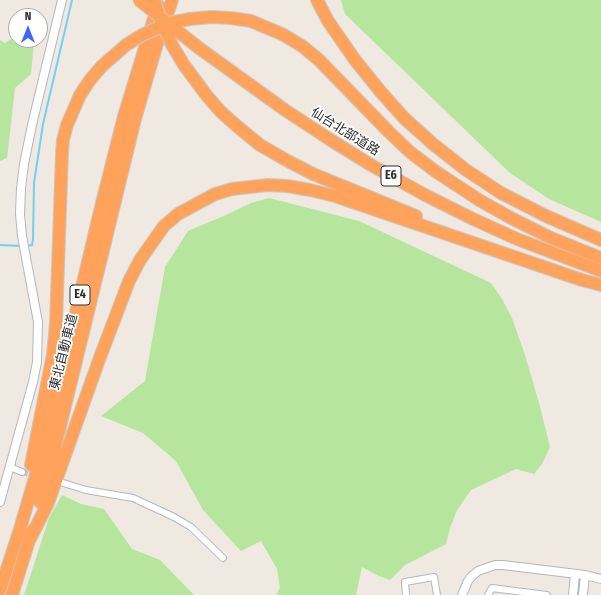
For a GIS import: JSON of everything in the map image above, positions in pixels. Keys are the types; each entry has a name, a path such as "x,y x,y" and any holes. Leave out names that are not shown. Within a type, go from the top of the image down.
{"highway":[{"name":"仙台北部道路","path":"139,0 199,48 285,110 371,165 425,195 517,240 601,271"},
{"path":"154,0 161,21 172,45 184,65 221,112 260,144 313,174 495,250"},
{"name":"東北自動車道","path":"0,590 20,529 43,450 124,116 159,0"},
{"name":"東北自動車道","path":"12,595 30,539 57,439 135,119 156,46 172,0"},
{"path":"317,0 328,21 355,60 404,118 433,144 466,170 502,193 546,216 601,240"},
{"path":"0,586 18,520 35,448 53,354 58,297 58,259 63,140 67,125 80,95 90,80 102,66 126,45 142,35 169,23 211,17 232,18 250,22 284,35 302,46 319,60 389,132 410,152 434,171 479,200 511,218 551,238 601,258"},
{"path":"30,539 48,503 70,439 129,281 140,260 164,226 178,214 214,194 232,189 268,185 287,186 310,190 335,196 575,278 601,285"}],"street":[{"path":"0,502 33,382 37,354 38,322 23,246 20,214 21,188 24,164 34,118 62,0"},
{"path":"10,467 22,472"},
{"path":"60,482 86,490 133,498 174,517 191,527 223,558"},
{"path":"462,595 468,581 478,571 503,564 585,575 601,579"},
{"path":"574,595 575,574"},
{"path":"584,595 585,575"},
{"path":"406,595 405,582 434,577 437,595"},
{"path":"488,595 492,588 547,595"}],"green space":[{"path":"341,0 601,0 601,222 549,199 510,173 345,14"},
{"path":"0,40 5,43 8,41 8,48 33,48 31,74 15,88 7,158 0,161"},
{"path":"269,198 359,221 491,283 502,299 512,318 525,355 550,447 542,464 534,474 516,469 471,490 457,510 446,544 405,565 390,580 362,567 356,595 276,595 280,588 277,569 261,541 241,551 203,510 176,461 143,433 101,416 145,381 165,267 188,231 251,203"},
{"path":"62,495 81,504 104,509 132,549 160,560 194,595 24,595 49,518"}],"waterway":[{"path":"25,246 32,245 34,183 43,124 72,0"},
{"path":"0,245 21,246"}],"tunnel":[{"path":"22,472 37,476"}]}
